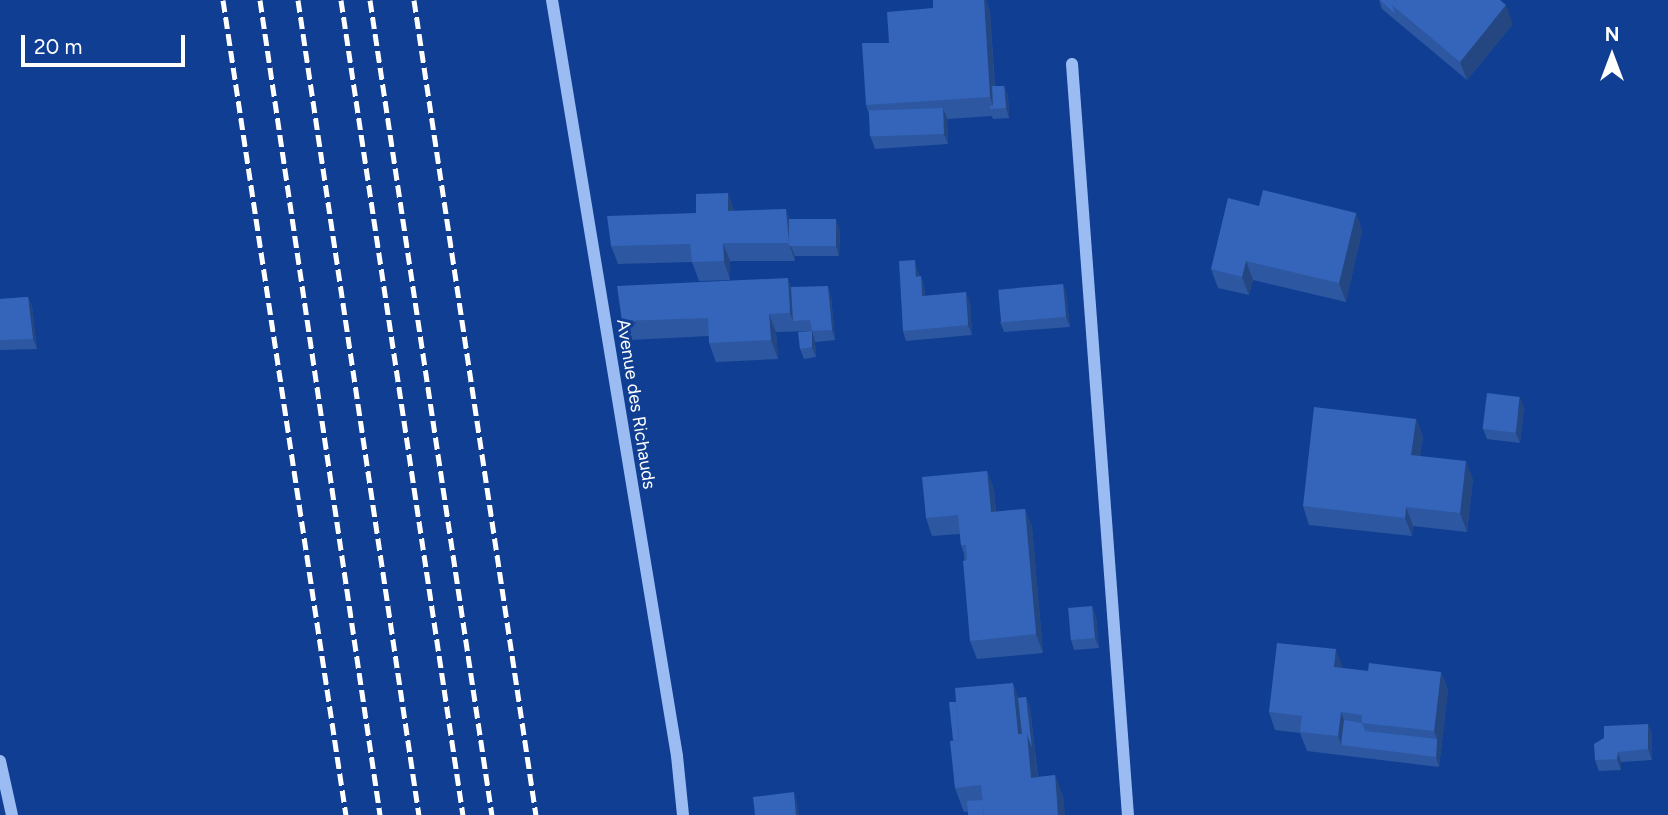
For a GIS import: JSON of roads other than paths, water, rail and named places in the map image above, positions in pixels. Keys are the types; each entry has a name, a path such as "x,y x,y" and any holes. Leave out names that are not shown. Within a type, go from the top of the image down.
{"street":[{"name":"Avenue des Richauds","path":"552,0 677,756 683,815"},
{"path":"1072,64 1128,815"},
{"path":"0,761 12,815"}],"railway":[{"path":"223,0 346,815"},
{"path":"260,0 380,815"},
{"path":"298,0 419,815"},
{"path":"341,0 463,815"},
{"path":"370,0 492,815"},
{"path":"414,0 536,815"}]}
